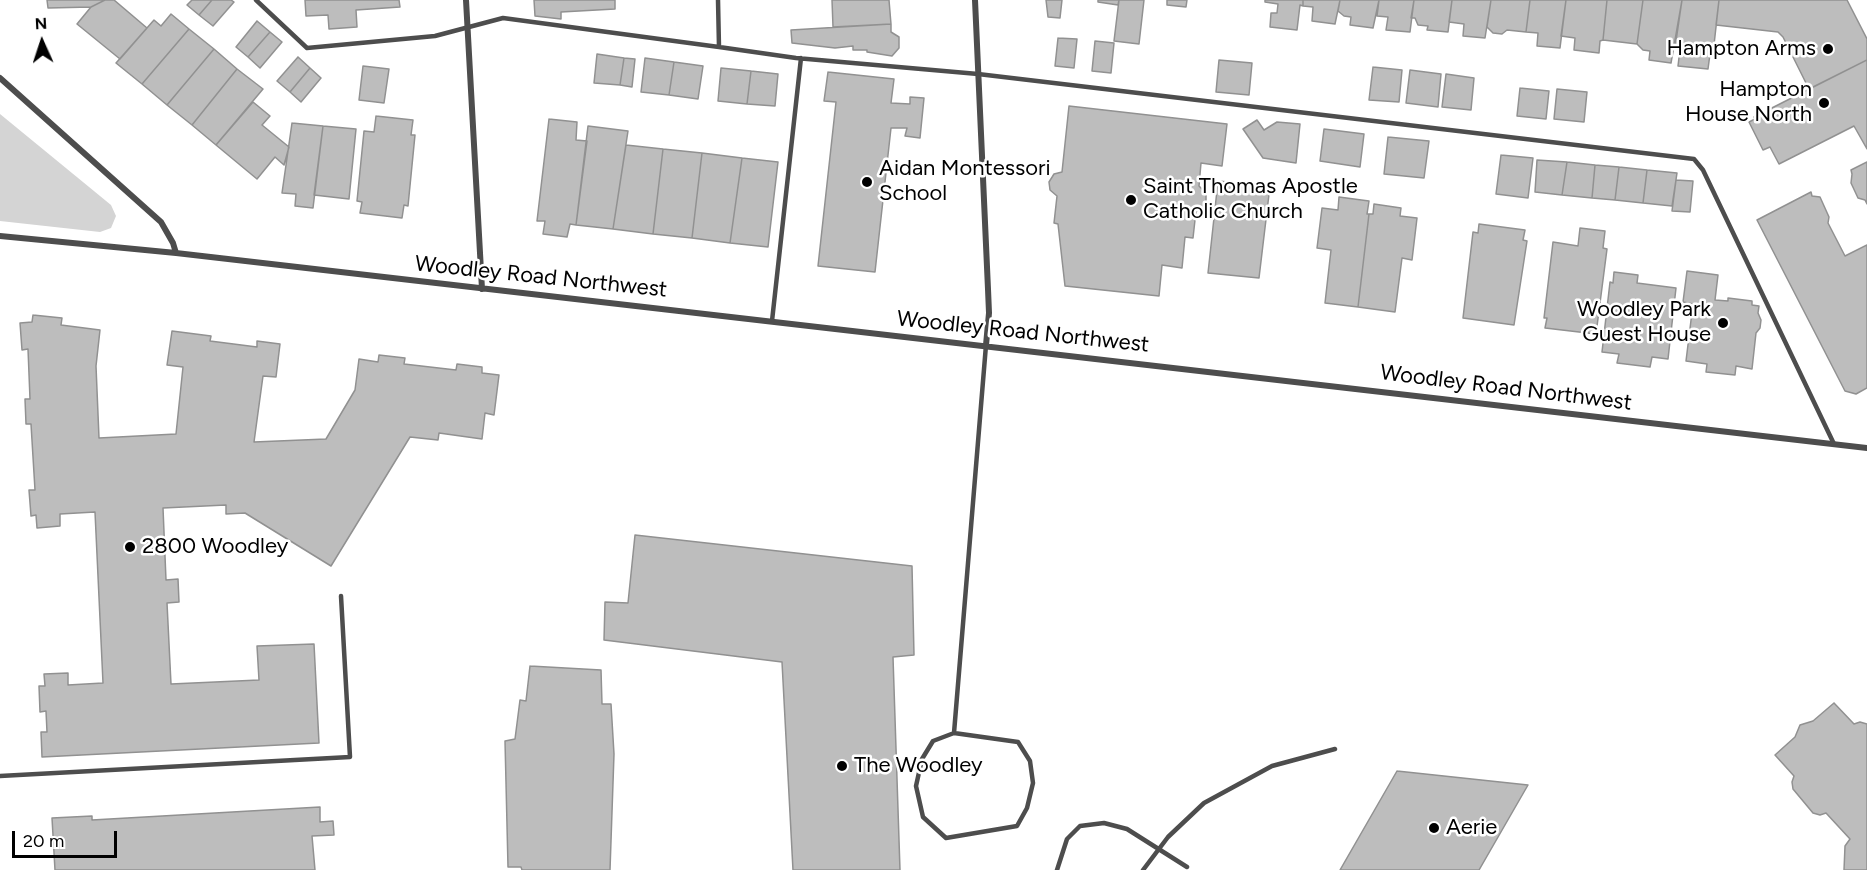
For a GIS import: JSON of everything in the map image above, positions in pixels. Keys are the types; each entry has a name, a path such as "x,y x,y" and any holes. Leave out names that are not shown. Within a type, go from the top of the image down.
{"street":[{"path":"466,0 482,289"},
{"path":"975,0 989,305 986,345"},
{"path":"0,78 161,222 176,253"},
{"name":"Woodley Road Northwest","path":"0,236 176,253 1867,448"}],"lane":[{"path":"256,0 307,48 435,36 503,18 801,58 978,74 1694,159 1703,170 1834,444"},
{"path":"718,0 719,47"},
{"path":"772,321 801,58"},
{"path":"954,733 986,345"},
{"path":"0,776 350,758 341,596"},
{"path":"954,733 1018,742 1030,760 1033,783 1027,808 1017,826 946,838 923,817 916,786 922,759 933,741 954,733"},
{"path":"1143,870 1168,837 1204,803 1272,766 1335,749"},
{"path":"1057,870 1066,840 1080,826 1104,823 1127,829 1188,867"}],"shaded area":[{"path":"0,114 111,205 116,216 111,228 100,232 0,221"}],"building":[{"path":"47,0 105,0 91,7 48,8"},
{"path":"105,0 114,0 147,28 120,59 77,24 91,7"},
{"path":"192,0 212,0 199,15 187,5"},
{"path":"212,0 234,2 213,26 199,15"},
{"path":"305,0 399,0 400,7 356,10 357,27 329,29 328,15 306,16"},
{"path":"534,0 615,0 615,9 561,12 561,19 535,16"},
{"path":"832,0 889,0 891,24 833,27"},
{"path":"1046,0 1062,0 1060,18 1048,17"},
{"path":"1098,0 1119,0 1118,5 1098,2"},
{"path":"1119,0 1144,0 1139,44 1114,41"},
{"path":"1167,0 1187,0 1186,7 1167,5"},
{"path":"1265,0 1303,0 1303,6 1300,5 1297,30 1270,27 1271,13 1277,13 1278,4 1265,2"},
{"path":"1303,0 1340,0 1335,24 1312,21 1313,7 1303,6"},
{"path":"1340,0 1379,0 1373,28 1350,25 1351,17 1344,16 1338,11"},
{"path":"1379,0 1414,0 1410,32 1386,30 1388,17 1377,16"},
{"path":"1414,0 1452,0 1448,32 1427,30 1428,26 1418,25 1415,18 1411,18"},
{"path":"1452,0 1491,0 1485,38 1463,36 1464,24 1449,22"},
{"path":"1491,0 1530,0 1526,32 1507,30 1502,34 1493,33 1487,27"},
{"path":"1530,0 1566,0 1560,48 1537,46 1538,33 1526,32"},
{"path":"1566,0 1607,0 1603,40 1600,41 1599,53 1574,50 1575,38 1561,36"},
{"path":"1607,0 1643,0 1637,44 1603,40"},
{"path":"1643,0 1682,0 1671,63 1649,60 1650,51 1643,50 1637,44"},
{"path":"1682,0 1719,0 1713,54 1710,54 1708,69 1678,66 1680,49 1675,48"},
{"name":"Hampton Arms","path":"1719,0 1847,0 1867,39 1867,60 1809,89 1783,37 1778,32 1716,25"},
{"path":"171,14 189,29 142,84 116,63 154,20 161,26"},
{"path":"257,21 270,32 248,57 236,47"},
{"path":"891,24 891,32 899,37 899,48 892,56 867,52 867,50 853,50 853,46 835,48 792,43 791,30"},
{"path":"189,29 214,49 167,105 142,84"},
{"path":"270,32 282,42 260,68 248,57"},
{"path":"1058,38 1077,39 1074,68 1055,66"},
{"path":"1095,41 1114,43 1111,73 1092,71"},
{"path":"214,49 237,69 192,125 167,105"},
{"path":"597,54 624,58 620,85 594,83"},
{"path":"298,57 310,68 290,92 277,81"},
{"path":"624,58 635,59 632,87 620,85"},
{"path":"645,58 674,62 669,95 641,92"},
{"path":"1219,60 1252,63 1249,95 1216,92"},
{"name":"Hampton House North","path":"1867,60 1867,149 1854,126 1779,164 1770,147 1763,150 1749,122 1755,119 1754,117"},
{"path":"674,62 703,66 698,99 669,95"},
{"path":"363,66 389,69 384,103 359,100"},
{"path":"1373,67 1402,70 1399,102 1369,100"},
{"path":"310,68 321,78 301,102 290,92"},
{"path":"721,68 751,71 747,104 718,101"},
{"path":"237,69 263,89 216,145 192,125"},
{"path":"1410,70 1441,74 1438,107 1406,103"},
{"path":"751,71 778,74 775,106 747,104"},
{"path":"828,72 894,79 891,103 910,104 910,97 924,98 920,138 905,136 907,128 891,128 875,272 818,266 836,102 824,101"},
{"path":"1446,74 1474,78 1471,110 1442,107"},
{"path":"1520,88 1549,91 1546,119 1517,116"},
{"path":"1557,89 1587,92 1584,122 1554,119"},
{"path":"253,102 270,116 262,125 289,147 284,165 275,157 257,179 216,145"},
{"name":"Saint Thomas Apostle Catholic Church","path":"1069,106 1227,124 1222,166 1201,163 1199,186 1206,193 1206,203 1203,208 1196,211 1193,238 1185,237 1182,268 1162,265 1159,296 1065,286 1058,224 1054,223 1057,196 1050,190 1049,182 1054,174 1062,172"},
{"path":"376,116 413,120 411,135 415,135 408,206 404,205 402,218 360,213 362,202 357,201 364,131 374,132"},
{"path":"549,119 577,122 576,140 587,141 576,225 570,224 567,237 543,234 545,221 537,221"},
{"path":"1257,120 1264,130 1277,122 1300,124 1296,163 1263,158 1243,129"},
{"path":"292,123 323,126 313,208 295,206 296,194 282,193"},
{"path":"323,126 356,129 349,199 314,195"},
{"path":"588,126 628,131 613,229 576,225"},
{"path":"1324,129 1364,134 1360,167 1320,161"},
{"path":"1388,137 1429,141 1424,178 1384,174"},
{"path":"626,145 663,149 653,234 613,229"},
{"path":"663,149 702,153 692,238 653,234"},
{"path":"702,153 742,158 730,243 692,238"},
{"path":"1501,155 1533,158 1528,198 1496,194"},
{"path":"742,158 778,162 768,247 730,243"},
{"path":"1537,160 1567,162 1562,195 1535,192"},
{"path":"1567,162 1595,165 1592,198 1562,195"},
{"path":"1867,162 1867,204 1865,200 1858,198 1851,183 1851,170"},
{"path":"1595,165 1619,167 1615,200 1592,198"},
{"path":"1619,167 1647,170 1643,203 1615,200"},
{"path":"1647,170 1677,173 1672,206 1643,203"},
{"path":"1676,180 1693,181 1690,212 1672,211"},
{"path":"1218,181 1270,186 1259,278 1208,273"},
{"path":"1811,192 1812,196 1820,197 1829,217 1828,223 1845,256 1867,245 1867,388 1856,394 1845,391 1757,220"},
{"path":"1339,197 1369,201 1358,307 1325,303 1331,250 1317,248 1322,208 1338,210"},
{"path":"1374,204 1401,208 1400,216 1417,218 1412,260 1402,258 1395,312 1358,307 1369,214 1373,214"},
{"path":"1479,224 1525,230 1523,240 1527,241 1514,325 1463,318 1473,232 1478,233"},
{"path":"1580,228 1605,231 1603,248 1607,249 1596,334 1545,328 1547,318 1544,318 1553,242 1578,246"},
{"path":"1687,271 1718,275 1715,300 1728,301 1728,298 1752,301 1752,305 1759,306 1758,313 1761,320 1760,328 1756,333 1752,369 1736,366 1735,375 1706,372 1707,364 1686,361 1693,304 1683,302"},
{"path":"1614,272 1638,275 1637,283 1676,288 1668,359 1652,357 1650,367 1617,363 1619,354 1602,352 1610,282 1613,283"},
{"name":"2800 Woodley","path":"33,315 62,318 61,325 100,330 96,366 99,438 176,434 183,367 167,365 172,331 211,336 210,341 257,347 257,341 280,344 276,377 263,376 254,442 326,439 355,390 359,359 378,362 379,355 405,358 404,364 456,370 457,364 482,367 482,373 499,375 494,415 485,413 482,439 439,433 438,440 410,437 331,566 245,513 226,514 226,505 163,508 166,580 178,579 179,602 167,603 171,684 259,680 257,646 314,644 319,743 42,757 41,732 47,732 46,711 40,712 39,686 45,686 44,674 68,673 68,685 103,683 95,512 60,514 60,526 37,528 36,515 31,516 29,490 35,490 31,424 26,424 25,399 30,399 28,349 22,350 20,323 32,322"},
{"name":"The Woodley","path":"635,535 912,566 914,655 893,657 900,870 793,870 782,662 604,640 605,602 628,603"},
{"path":"530,666 601,670 602,704 611,704 614,754 610,870 522,870 521,867 508,867 505,741 515,739 520,700 526,701"},
{"path":"1834,703 1854,724 1860,722 1867,724 1867,870 1844,870 1845,846 1850,839 1826,813 1820,815 1813,813 1793,789 1794,776 1775,755 1795,737 1800,725 1813,721"},
{"name":"Aerie","path":"1397,771 1528,785 1479,870 1340,870"},
{"path":"320,807 320,822 333,821 334,835 312,836 315,870 55,870 52,818 92,816 92,820"}],"place":[{"name":"Hampton Arms","path":"1828,49"},
{"name":"Hampton House North","path":"1824,103"},
{"name":"Aidan Montessori School","path":"867,182"},
{"name":"Saint Thomas Apostle Catholic Church","path":"1131,200"},
{"name":"Woodley Park Guest House","path":"1723,323"},
{"name":"2800 Woodley","path":"130,547"},
{"name":"The Woodley","path":"842,766"},
{"name":"Aerie","path":"1434,828"}]}
